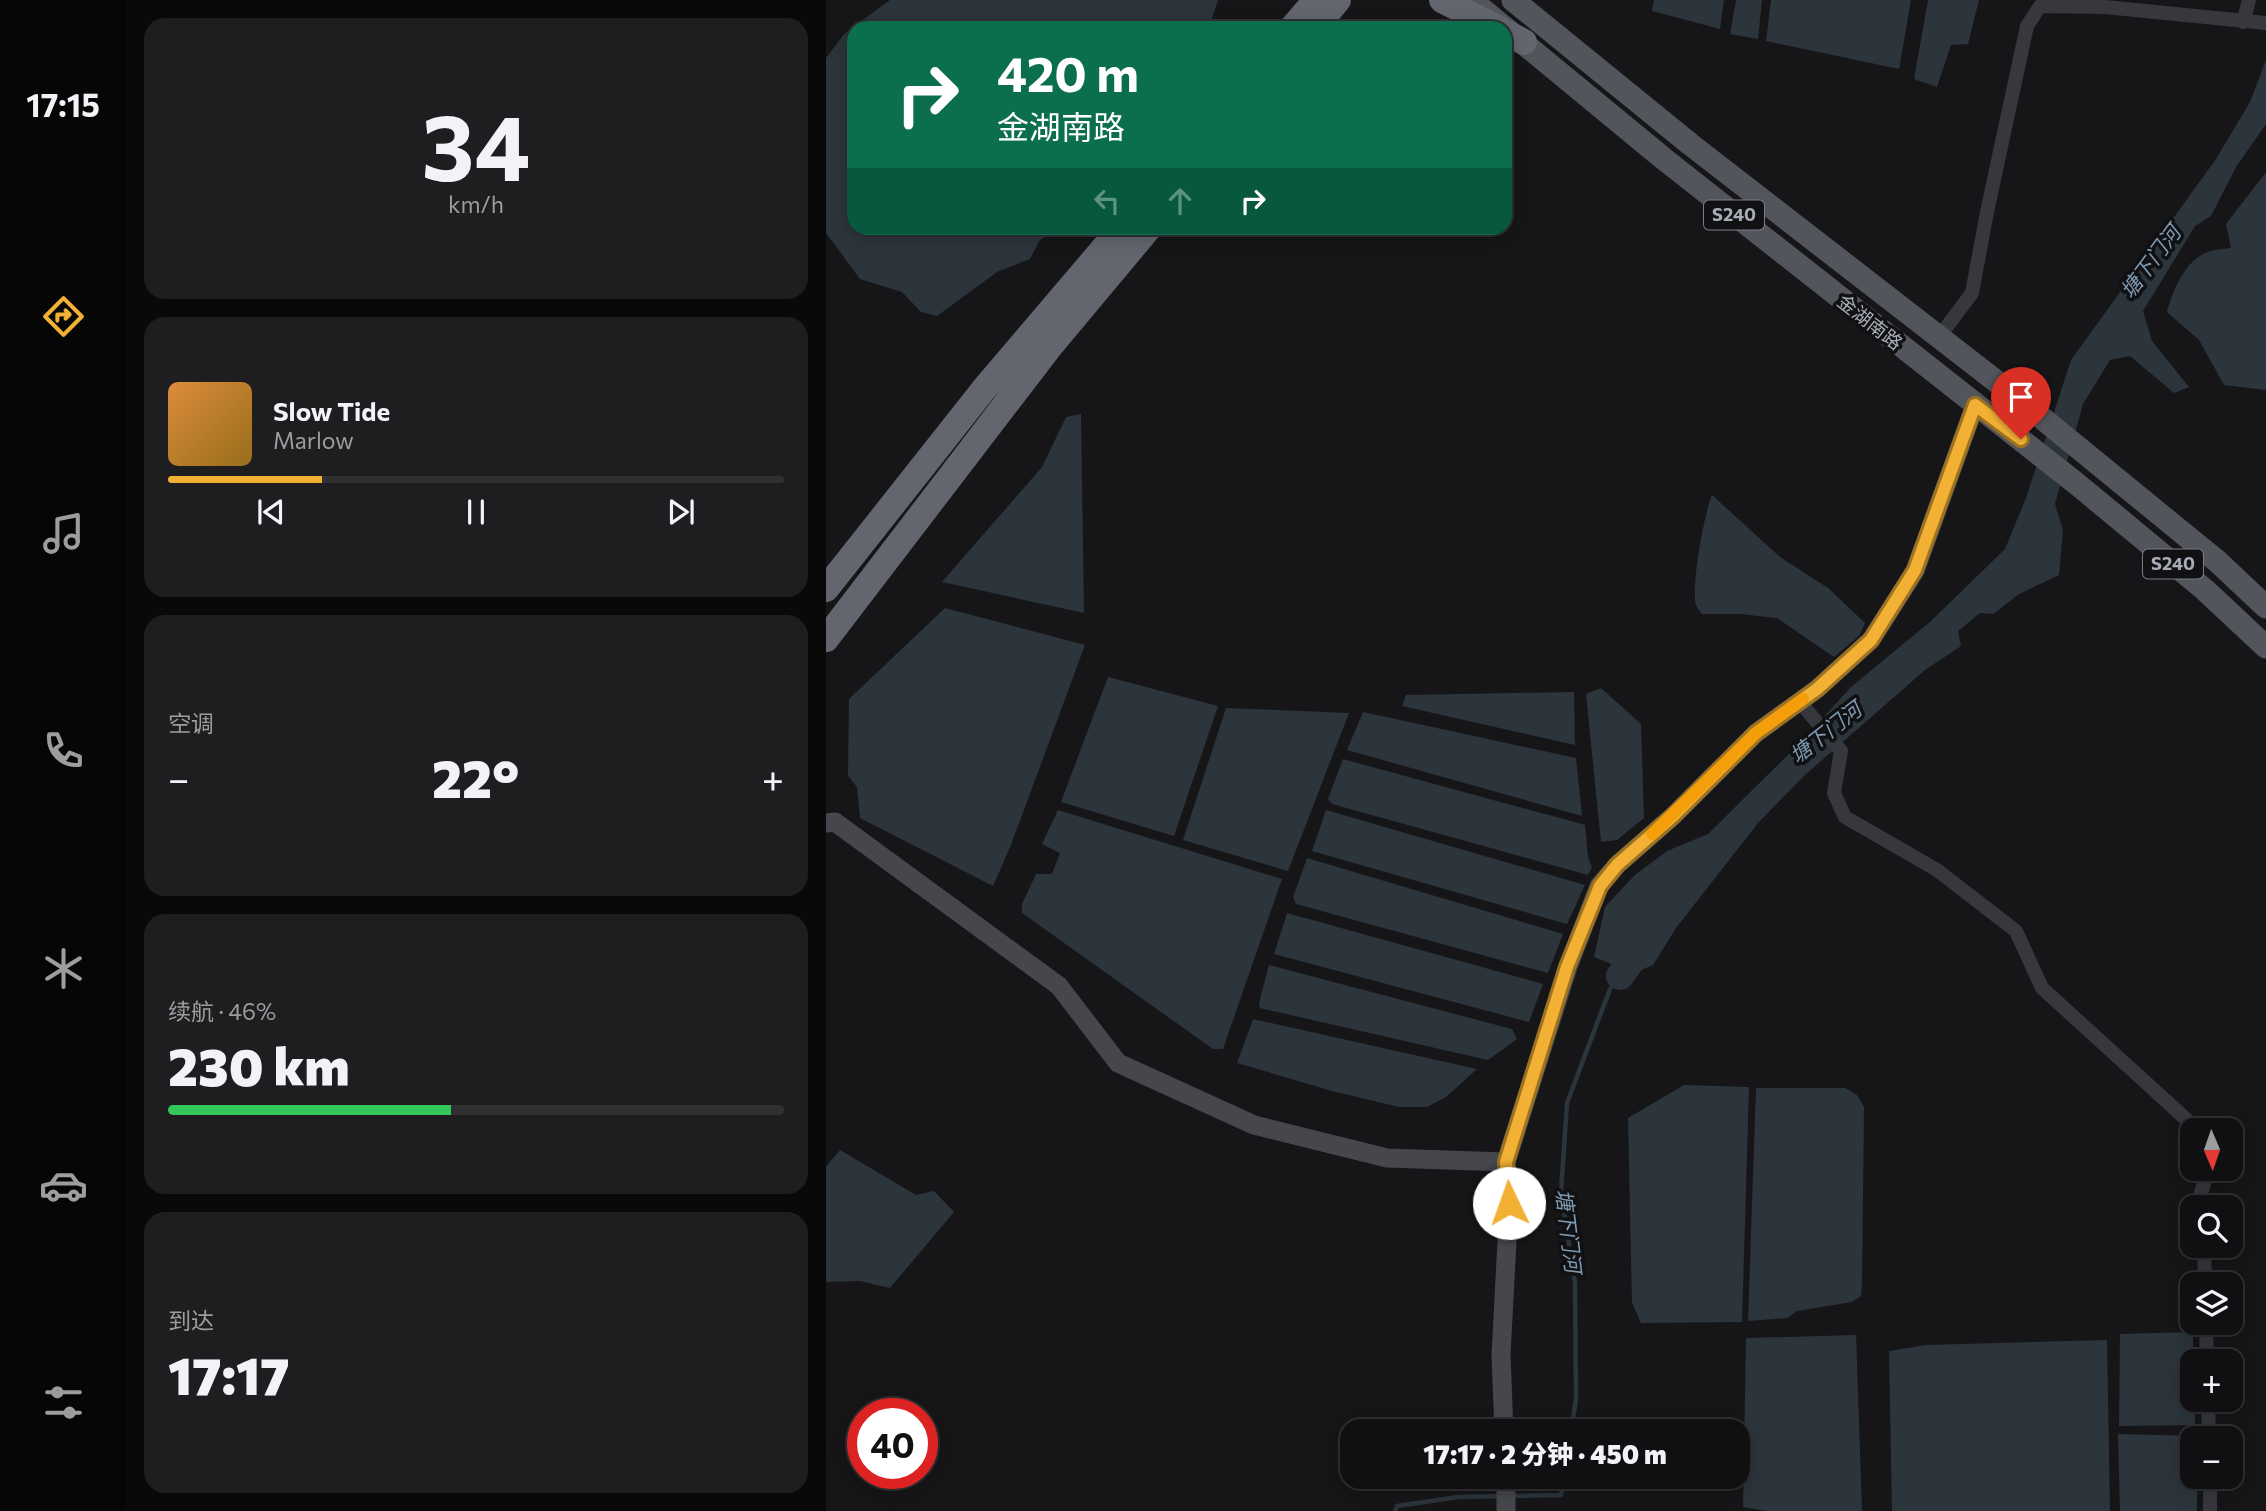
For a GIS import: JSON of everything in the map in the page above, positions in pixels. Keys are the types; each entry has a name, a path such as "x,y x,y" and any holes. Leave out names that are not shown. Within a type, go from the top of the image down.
{"highway":[{"path":"1298,21 1315,0"},
{"path":"1320,21 1338,0"},
{"path":"1442,0 1484,21"},
{"path":"826,589 984,389 1115,235"},
{"path":"826,639 1048,349 1143,235"}],"main road":[{"name":"金湖南路","path":"1471,0 1495,21"},
{"name":"金湖南路","path":"1513,0 1690,144 2016,397 2217,562 2266,607"},
{"name":"金湖南路","path":"1514,37 1664,159 2077,484 2205,590 2266,647"}],"street":[{"path":"2243,22 2249,0"},
{"path":"1940,337 1972,293 2028,26 2040,6 2105,7 2266,23"},
{"path":"1503,1419 1501,1355 1509,1203 1506,1162 1567,967 1600,886 1617,865 1673,816 1756,733 1800,702 1871,640 1915,570 1975,405"},
{"path":"1800,702 1841,751 1835,793 1845,817 1937,870 2016,931 2042,988 2184,1118"},
{"path":"826,823 835,822 1059,986 1118,1063 1254,1125 1387,1158 1506,1162"},
{"path":"1506,1489 1506,1511"},
{"path":"2210,1489 2210,1511"}],"water":[{"path":"890,0 1218,0 1211,21 861,21"},
{"path":"1654,0 1724,0 1720,29 1652,11"},
{"path":"1736,0 1762,0 1758,39 1730,34"},
{"path":"1771,0 1911,0 1899,69 1766,41"},
{"path":"1928,0 1979,0 1968,44 1951,45 1937,87 1914,79"},
{"path":"847,32 847,235 1049,235 1040,240 1030,259 997,272 937,316 921,312 902,292 860,279 826,233 826,58"},
{"path":"2266,60 2266,124 2236,167 2211,216 2195,226 2143,311 2152,341 2189,387 2174,393 2130,356 2110,360 2083,404 2055,504 2063,530 2059,575 2019,594 1993,614 1980,613 1958,631 1961,646 1925,670 1805,775 1758,823 1676,928 1653,965 1634,973 1594,957 1605,907 1635,875 1667,851 1708,834 1800,743 1851,687 1931,621 2005,549 2026,498 2071,360 2216,159 2250,102"},
{"path":"2266,172 2266,390 2224,385 2199,340 2167,312 2177,285 2193,262 2211,251 2231,248 2226,224"},
{"path":"1081,414 1084,613 942,582 1042,467 1066,417"},
{"path":"1712,495 1780,557 1828,588 1865,623 1859,636 1834,657 1777,618 1702,614 1696,605 1695,582 1702,533"},
{"path":"945,608 1085,645 1011,845 993,886 860,818 857,787 848,776 849,699"},
{"path":"1108,677 1218,706 1174,836 1061,802"},
{"path":"1601,688 1641,724 1644,818 1617,840 1601,842 1586,694"},
{"path":"1574,692 1575,745 1402,706 1406,695"},
{"path":"1226,708 1349,713 1288,871 1183,840"},
{"path":"1363,712 1576,758 1582,816 1347,750"},
{"path":"1343,759 1585,825 1588,857 1592,867 1588,875 1332,804 1328,799"},
{"path":"1058,810 1282,879 1223,1049 1213,1049 1022,913 1022,904 1036,874 1052,874 1060,853 1042,844"},
{"path":"1326,810 1585,885 1567,924 1312,851"},
{"path":"1307,858 1563,934 1548,973 1296,904 1293,897"},
{"path":"1287,913 1543,984 1529,1022 1274,954"},
{"path":"1269,965 1512,1029 1517,1039 1488,1060 1260,1008"},
{"path":"1253,1019 1477,1069 1446,1097 1427,1107 1399,1107 1332,1091 1237,1063"},
{"path":"1684,1085 1749,1087 1742,1322 1641,1323 1632,1303 1628,1118"},
{"path":"1756,1088 1845,1088 1857,1095 1864,1107 1862,1285 1861,1296 1852,1302 1797,1311 1787,1318 1748,1321"},
{"path":"840,1150 916,1195 934,1191 954,1212 890,1288 860,1281 826,1282 826,1167"},
{"path":"2180,1332 2180,1335 2193,1335 2193,1349 2180,1349 2180,1412 2195,1412 2195,1425 2119,1426 2120,1334"},
{"path":"1856,1335 1862,1511 1767,1511 1743,1507 1743,1489 1750,1489 1750,1419 1745,1419 1746,1338"},
{"path":"2107,1340 2110,1511 1892,1511 1889,1351 1926,1345"},
{"path":"2118,1434 2180,1436 2180,1489 2197,1489 2197,1511 2120,1511"}],"waterway":[{"name":"塘下门河","path":"1620,976 1647,939"},
{"name":"塘下门河","path":"1573,1419 1576,1399 1575,1283 1561,1192 1567,1103 1610,989 1620,976"},
{"name":"塘下门河","path":"1511,1496 1561,1495 1562,1489"},
{"name":"塘下门河","path":"1395,1511 1397,1506 1458,1497 1502,1496"}],"slow traffic":[{"path":"1652,834 1756,733 1803,699"}],"route":[{"path":"1509,1203 1506,1162 1567,967 1600,886 1617,865 1673,816 1756,733 1817,689 1871,640 1915,570 1975,405 2021,439"}]}
